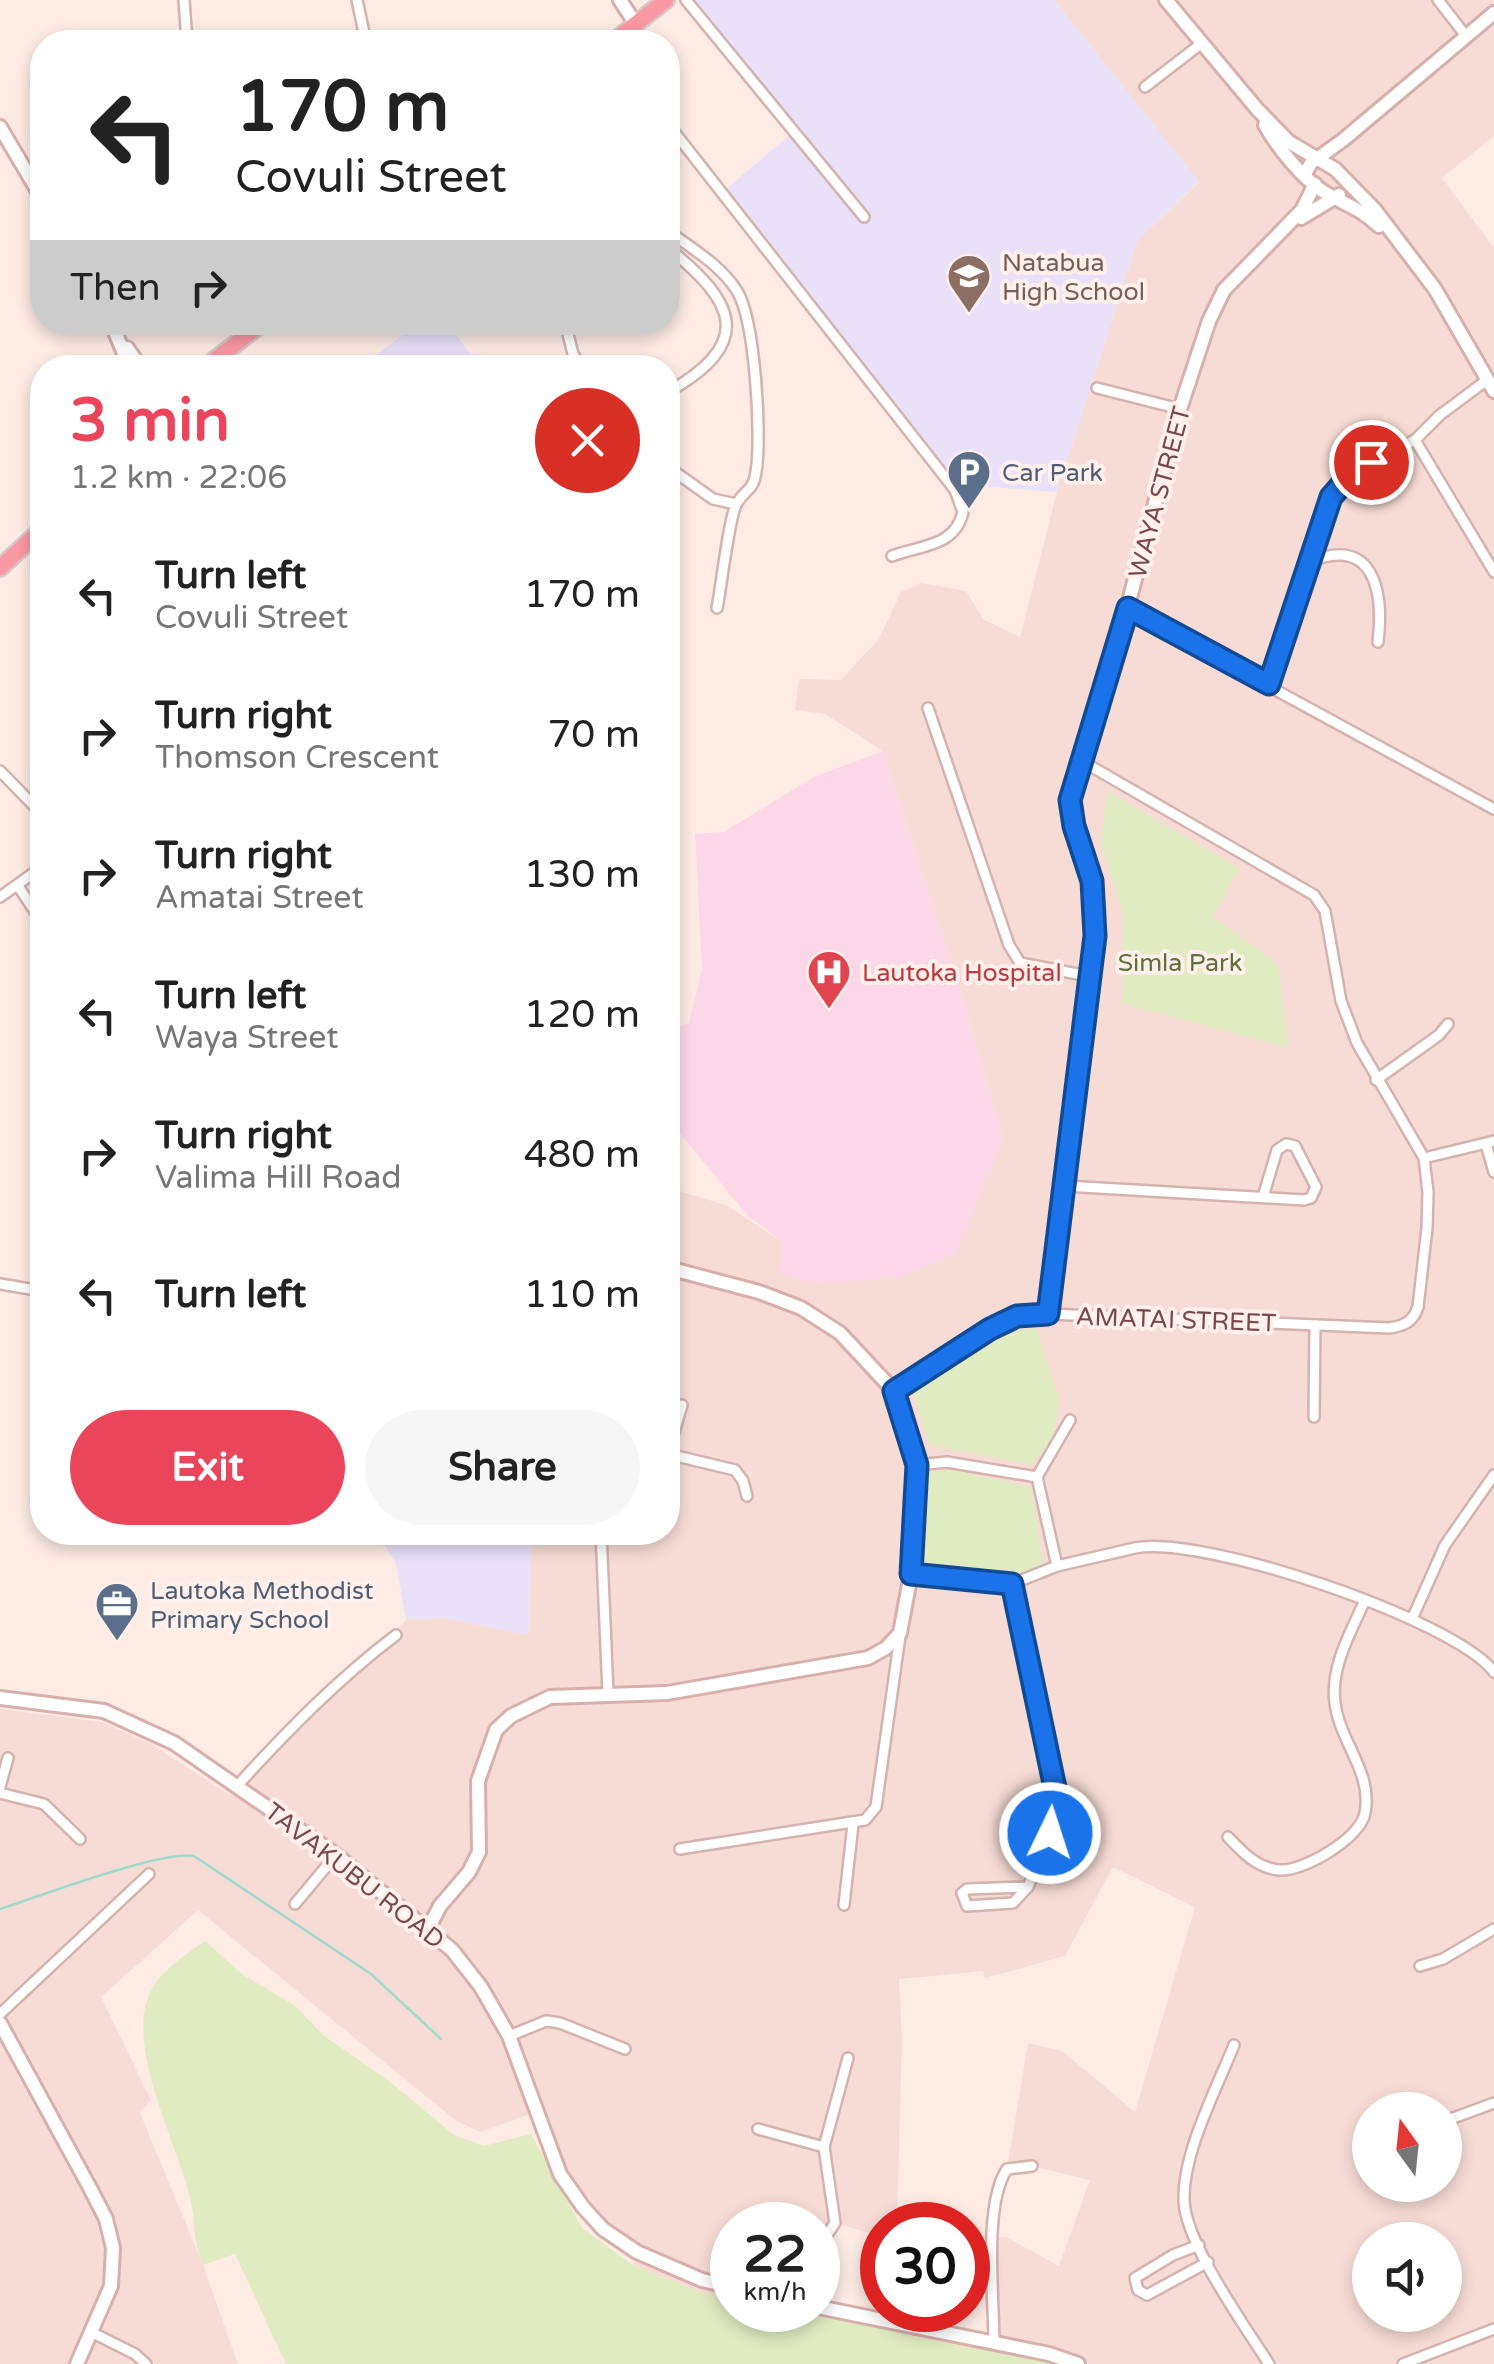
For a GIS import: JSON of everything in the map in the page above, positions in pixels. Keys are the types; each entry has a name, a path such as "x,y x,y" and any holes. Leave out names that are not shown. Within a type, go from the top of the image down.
{"highway":[{"path":"628,30 666,0"},
{"path":"221,355 247,335"},
{"path":"0,568 30,540"}],"main road":[{"path":"620,0 636,23"},
{"path":"1166,0 1289,142 1342,177 1375,210 1436,289 1490,386"},
{"name":"WAYA STREET","path":"1048,1314 1095,936 1092,881 1070,800 1128,608 1180,409 1209,321 1224,290 1307,203 1317,158 1494,13"},
{"path":"1257,109 1276,142 1310,179 1358,207 1401,246"},
{"path":"1336,197 1342,177 1340,152 1361,125"},
{"path":"0,127 30,178"},
{"name":"WAYA STREET","path":"1286,228 1336,197"},
{"path":"427,1931 479,1852 478,1781 496,1730 511,1716 550,1697 667,1692 868,1658 886,1648 900,1633 911,1574 917,1465 894,1391 840,1332 802,1308 680,1271"},
{"name":"AMATAI STREET","path":"894,1391 990,1329 1017,1316 1048,1314"},
{"name":"TAVAKUBU ROAD","path":"0,1698 104,1711 174,1743 336,1855 452,1950 496,2010 560,2174 583,2208 603,2229 638,2252 710,2282"},
{"path":"0,2023 106,2219 113,2248 113,2278 78,2364"},
{"path":"840,2312 1078,2364"}],"street":[{"path":"184,0 186,30"},
{"path":"357,0 363,30"},
{"path":"686,0 864,217"},
{"path":"1438,0 1466,36"},
{"path":"1145,87 1202,43"},
{"path":"680,139 956,490 963,512 952,534 938,544 892,556"},
{"path":"680,240 723,274 743,302 759,431 753,488 736,504 717,608"},
{"path":"680,258 709,283 720,299 726,325 716,358 680,384"},
{"path":"1269,684 1321,520 1339,485 1371,462 1416,440 1440,416 1490,386"},
{"path":"1097,388 1180,409"},
{"path":"1416,440 1494,572"},
{"path":"680,476 713,500 736,504"},
{"path":"1309,562 1337,553 1346,554 1364,566 1378,588 1378,642"},
{"path":"1128,608 1494,809"},
{"path":"928,708 1014,954 1020,963 1088,976"},
{"path":"1080,760 1314,895 1324,911 1341,1001 1376,1080 1424,1158 1490,1142 1494,1172"},
{"path":"0,771 30,802"},
{"path":"0,897 30,876"},
{"path":"18,886 30,904"},
{"path":"1376,1080 1439,1035 1448,1024"},
{"path":"1065,1186 1304,1200 1315,1193 1314,1179 1295,1146 1286,1144 1277,1150 1263,1196"},
{"name":"AMATAI STREET","path":"1048,1314 1404,1326 1415,1316 1428,1228 1424,1158"},
{"path":"0,1284 30,1289"},
{"path":"1314,1416 1315,1325"},
{"path":"680,1412 682,1405"},
{"path":"1057,1566 1038,1477 1070,1420"},
{"path":"680,1457 735,1470 747,1496"},
{"path":"917,1465 946,1462 1038,1477"},
{"path":"1412,1619 1445,1545 1494,1475"},
{"path":"602,1545 608,1693"},
{"path":"911,1574 1012,1584 1057,1566 1160,1545 1275,1570 1365,1600 1469,1647 1494,1672"},
{"path":"1012,1584 1055,1788 1050,1833 1028,1887 1012,1903 967,1906 962,1900 967,1889 1028,1887"},
{"path":"1228,1837 1248,1858 1280,1870 1323,1856 1344,1843 1364,1820 1366,1781 1346,1739 1335,1702 1338,1660 1365,1600"},
{"path":"680,1848 866,1820 876,1806 900,1633"},
{"path":"237,1786 297,1720 354,1666 396,1635"},
{"path":"8,1758 0,1790 44,1804 80,1839"},
{"path":"844,1905 853,1824"},
{"path":"296,1904 336,1855"},
{"path":"0,2014 149,1874"},
{"path":"1420,1966 1443,1959 1494,1928"},
{"path":"509,2036 546,2022 560,2023 626,2049"},
{"path":"1234,2045 1190,2156 1184,2201 1199,2245 1269,2364"},
{"path":"832,2202 824,2147 848,2058"},
{"path":"1462,2115 1494,2103"},
{"path":"758,2130 824,2147"},
{"path":"994,2344 993,2220 998,2183 1007,2168 1032,2166"},
{"path":"1199,2245 1172,2255 1135,2278 1138,2290 1147,2296 1157,2293 1208,2262"},
{"path":"1403,2364 1494,2329"},
{"path":"91,2332 135,2354 146,2364"}],"shaded area":[{"name":"Natabua High School","path":"692,0 1054,0 1199,181 1137,241 1057,492 956,484 725,190 793,132"},
{"path":"1054,0 1494,0 1494,136 1442,178 1494,248 1494,2364 1057,2364 993,2350 993,2237 1006,2237 1059,2266 1090,2180 1032,2166 1007,2169 1028,2043 1062,2051 1135,2112 1195,1907 1113,1867 1065,1956 985,1978 983,1971 899,1979 902,2039 898,2202 860,2202 860,2230 840,2224 840,2202 710,2202 710,2294 633,2265 637,2252 583,2207 536,2112 480,2132 455,2120 198,1910 101,1997 151,2100 140,2113 203,2265 238,2364 0,2364 0,1709 102,1722 151,1744 230,1795 297,1720 395,1635 406,1619 444,1618 529,1635 531,1545 680,1545 680,1192 726,1205 782,1241 1003,1140 962,996 883,751 825,714 795,710 799,679 841,680 879,639 901,592 921,583 966,591 984,620 1020,637 1057,492 1137,241 1199,182"},
{"path":"403,335 457,335 470,354 486,355 376,355"},
{"name":"Lautoka Hospital","path":"883,751 962,996 1003,1140 955,1255 896,1278 816,1284 779,1274 782,1241 748,1216 680,1133 680,1027 689,1023 702,968 695,834 724,832 814,777"},
{"path":"385,1545 531,1545 529,1635 444,1618 406,1619 396,1564"}],"green space":[{"name":"Simla Park","path":"1107,791 1239,868 1213,917 1278,964 1288,1048 1122,1003 1122,910 1101,843"},
{"path":"1036,1328 1059,1398 1054,1437 1032,1465 930,1445 913,1392 1012,1331"},
{"path":"947,1469 1031,1487 1043,1565 1011,1578 904,1561 916,1475"},
{"path":"205,1941 243,1975 294,2005 324,2036 385,2078 454,2135 484,2146 531,2134 582,2228 633,2265 710,2294 710,2332 840,2332 840,2318 860,2323 860,2332 905,2332 1057,2364 286,2364 235,2254 203,2265 197,2246 190,2197 155,2091 143,2034 145,2009 153,1987 170,1967"}],"waterway":[{"path":"0,1909 128,1867 194,1856 371,1974 441,2039"}],"place":[{"name":"Natabua High School","path":"969,314"},
{"name":"Car Park","path":"969,510"},
{"name":"Lautoka Hospital","path":"829,1010"},
{"name":"Lautoka Methodist Primary School","path":"117,1642"}],"route":[{"path":"1050,1833 1055,1788 1012,1584 911,1574 917,1465 894,1391 990,1329 1017,1316 1048,1314 1095,936 1092,881 1070,800 1128,608 1269,684 1331,497 1352,473 1371,462"}]}
